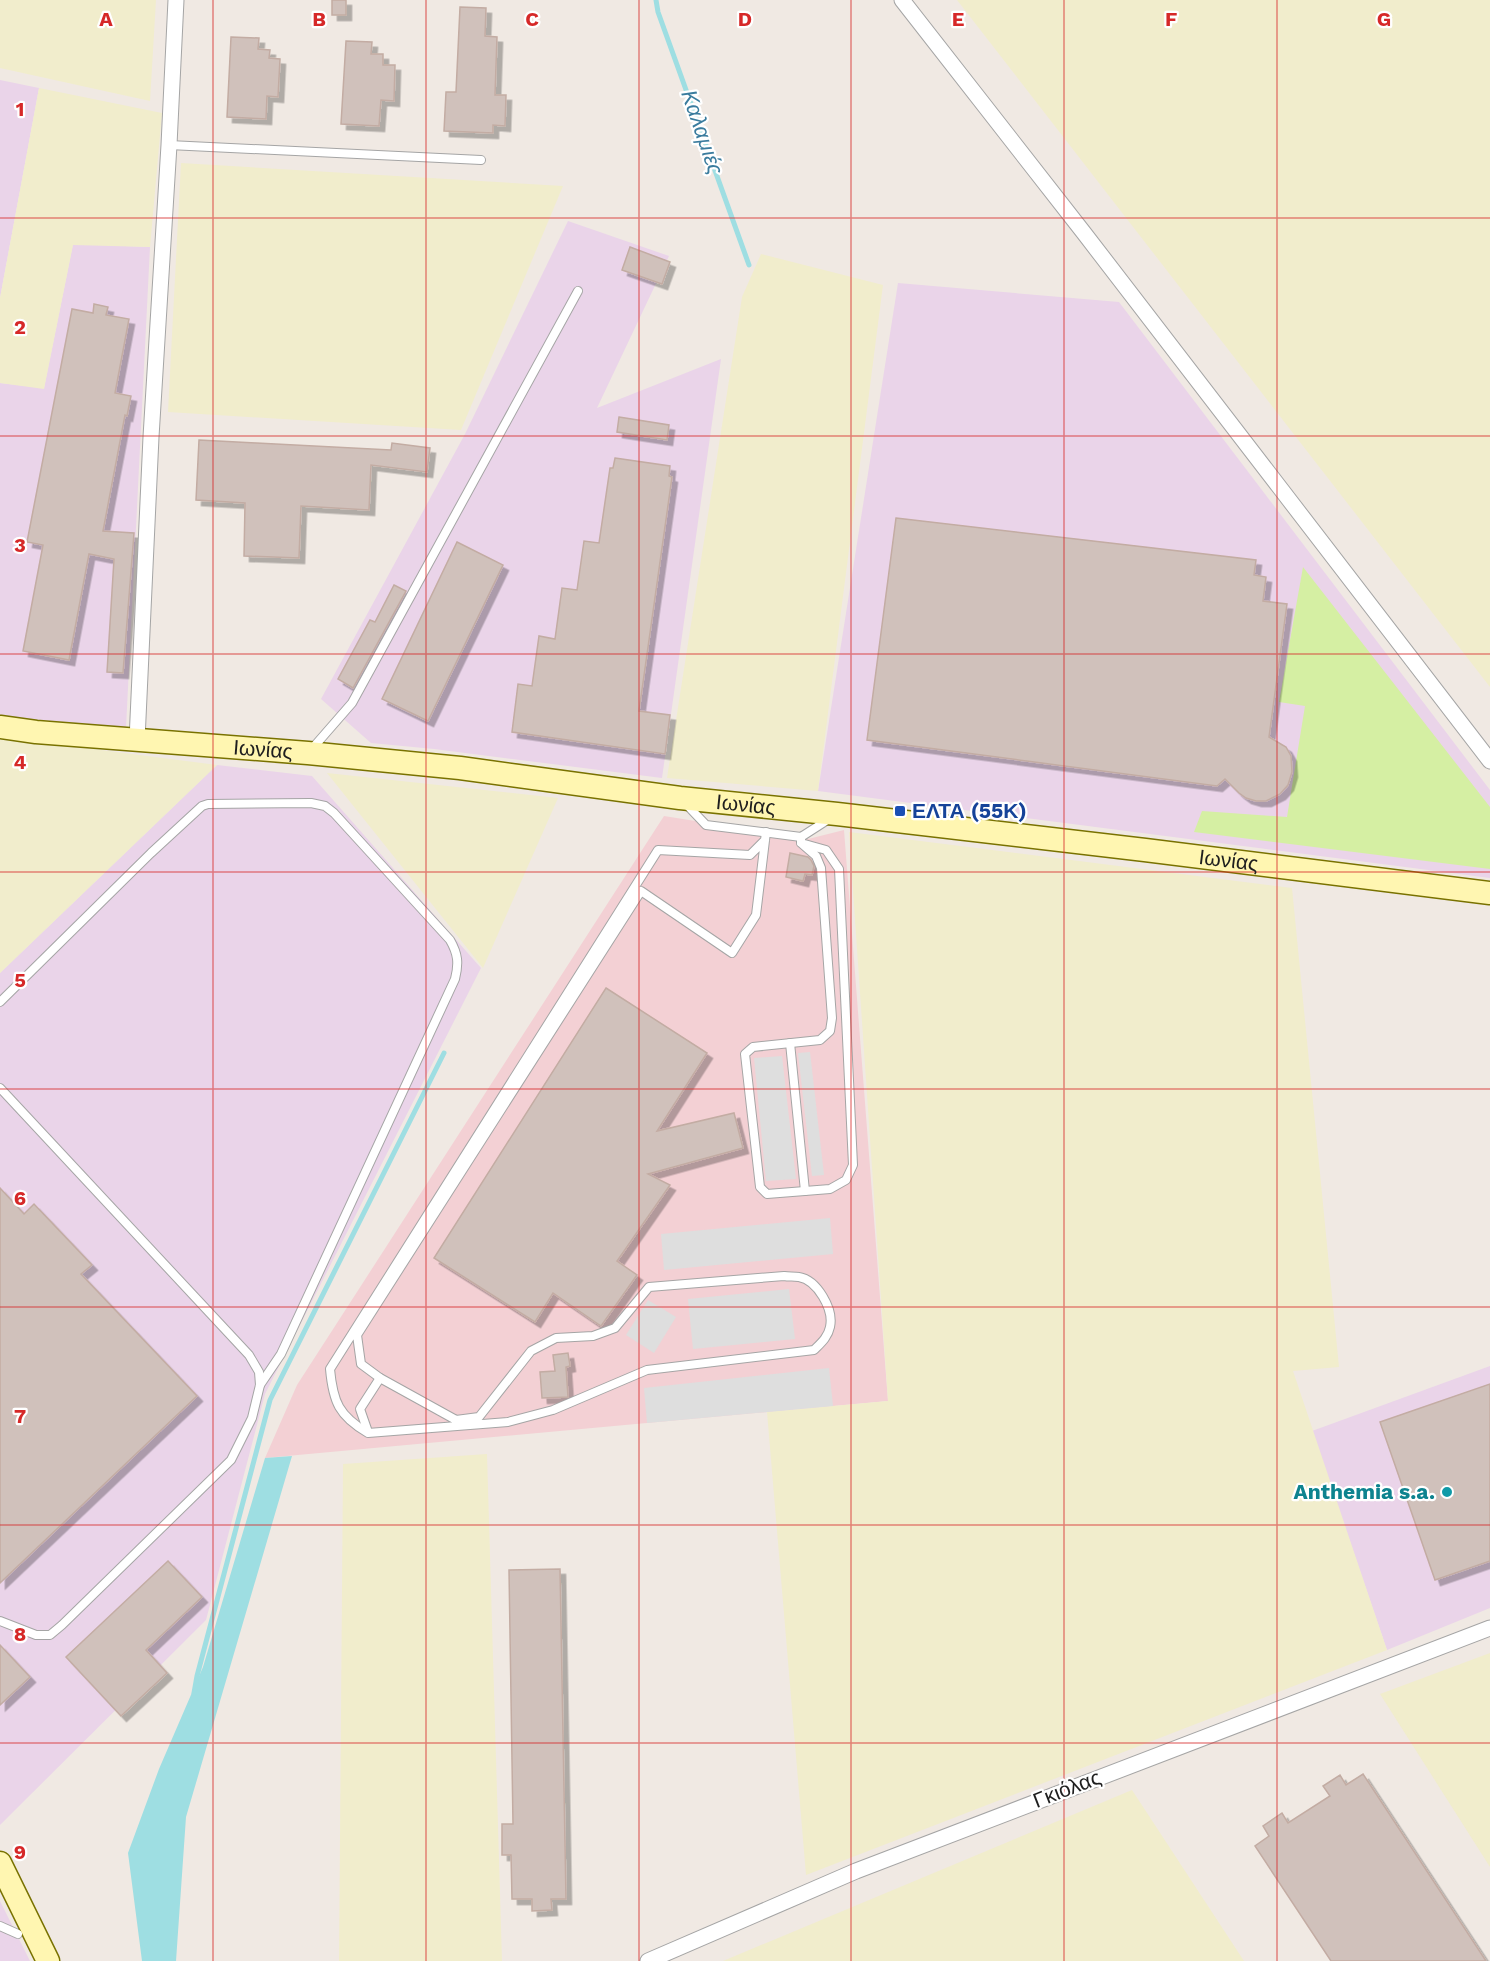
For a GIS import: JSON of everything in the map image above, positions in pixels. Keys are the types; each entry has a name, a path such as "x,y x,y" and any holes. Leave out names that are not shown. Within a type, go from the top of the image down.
{"street":[{"path":"137,740 151,437 176,0"},
{"path":"902,0 1490,761"},
{"name":"Ιωνίας","path":"0,727 460,768 680,798 1145,850 1490,893"},
{"name":"Γκιόλας","path":"648,1961 856,1871 1490,1628"},
{"path":"0,1863 48,1961"}],"lane":[{"path":"169,145 481,160"},
{"path":"308,753 352,703 578,291"},
{"path":"680,798 705,825 801,840 825,850 839,869 853,1165 846,1180 830,1189 767,1194 760,1187 745,1054 753,1047 820,1040 830,1031 832,1018 821,868 816,856 801,840"},
{"path":"0,1002 151,853 202,806 208,804 311,803 325,806 342,821 450,940 457,953 458,965 455,979 281,1354 260,1385"},
{"path":"801,840 837,814"},
{"path":"766,836 756,915 732,953 641,891 357,1335 361,1364 380,1378 456,1420 479,1417 531,1350 556,1338 593,1336 615,1328 649,1287 784,1276 801,1277 813,1285 827,1303 831,1325 825,1339 814,1350 647,1370 553,1410 508,1422 368,1433 351,1423 341,1411 332,1392 330,1369 658,850 750,855 766,836"},
{"path":"790,1042 806,1191"},
{"path":"0,1088 249,1354 259,1372 260,1385 252,1418 231,1460 62,1625 50,1635 36,1635 0,1621"},
{"path":"368,1433 360,1409 380,1378"},
{"path":"0,1926 18,1934"}],"shaded area":[{"path":"0,0 156,0 150,101 0,68"},
{"path":"957,0 1490,0 1490,687"},
{"path":"0,80 39,88 0,298"},
{"path":"39,88 162,113 150,247 73,245 44,389 0,383 0,298"},
{"path":"181,163 563,186 461,430 168,412"},
{"path":"568,221 669,256 597,408 721,359 662,778 371,743 321,699 465,434"},
{"path":"73,244 150,247 126,728 0,716 0,383 44,388"},
{"path":"761,254 883,285 818,791 667,778 742,297"},
{"path":"898,283 1119,302 1490,790 1490,878 818,791"},
{"path":"0,737 217,765 0,973"},
{"path":"217,765 312,776 481,968 265,1394 206,1620 0,1825 0,973"},
{"path":"327,773 558,798 483,968"},
{"path":"664,816 808,839 844,830 888,1401 265,1458 297,1385"},
{"path":"849,832 1292,888 1339,1367 1293,1371 1387,1650 806,1875 767,1412 888,1401"},
{"path":"810,1052 824,1175 812,1176 798,1053"},
{"path":"782,1056 796,1179 766,1181 754,1058"},
{"path":"830,1218 833,1254 664,1270 661,1234"},
{"path":"789,1289 795,1339 693,1349 688,1299"},
{"path":"648,1300 676,1317 654,1353 626,1335"},
{"path":"1490,1366 1490,1608 1387,1650 1312,1431"},
{"path":"829,1368 833,1406 647,1423 644,1388"},
{"path":"487,1454 502,1961 339,1961 343,1464"},
{"path":"1490,1653 1490,1867 1380,1694"},
{"path":"1132,1790 1244,1961 723,1961"},
{"path":"0,1901 30,1961 0,1961"}],"green space":[{"path":"1303,567 1490,807 1490,869 1194,832 1202,811 1287,817 1305,706 1279,702"}],"water":[{"path":"292,1456 186,1817 176,1961 142,1961 128,1853 159,1769 203,1667 265,1458"}],"building":[{"path":"332,0 346,0 346,15 332,15"},
{"path":"460,7 486,8 485,36 497,37 495,95 506,95 505,126 493,125 493,133 444,131 446,92 456,92"},
{"path":"231,37 259,38 258,49 270,50 269,58 280,59 278,97 267,96 266,119 227,117"},
{"path":"346,41 372,42 371,54 383,54 383,65 395,65 394,101 381,100 379,126 341,124"},
{"path":"630,247 670,262 662,284 622,270"},
{"path":"94,304 108,307 106,315 129,319 115,393 131,396 127,416 125,415 103,531 134,533 123,673 107,672 114,559 89,554 69,660 23,651 43,545 27,542 72,309 93,313"},
{"path":"619,417 669,425 667,440 617,432"},
{"path":"199,440 391,450 392,443 430,448 427,472 371,465 369,510 301,506 299,558 244,556 245,503 196,500"},
{"path":"615,458 670,466 669,476 672,477 639,711 670,715 665,754 512,732 518,684 532,686 539,636 555,639 562,588 577,590 584,541 599,543 610,468 613,468"},
{"path":"896,518 1256,560 1254,575 1266,577 1263,601 1287,604 1269,737 1286,747 1291,756 1292,772 1288,785 1280,794 1266,801 1256,801 1246,798 1225,779 1217,786 867,740"},
{"path":"457,542 503,565 428,721 382,699"},
{"path":"394,585 406,591 353,688 338,679 370,620 375,622"},
{"path":"790,853 808,857 811,860 814,866 812,875 805,874 803,881 786,877"},
{"path":"606,988 707,1053 657,1131 734,1113 743,1148 648,1174 670,1185 617,1261 637,1275 601,1326 553,1293 535,1322 434,1258"},
{"path":"0,1188 24,1214 34,1204 92,1265 81,1274 197,1396 0,1583"},
{"path":"568,1353 570,1366 566,1367 568,1397 542,1398 540,1372 555,1371 553,1355"},
{"name":"Anthemia s.a.","path":"1490,1384 1490,1561 1435,1580 1380,1422"},
{"path":"168,1561 202,1597 146,1650 167,1673 121,1716 66,1657"},
{"path":"560,1569 566,1899 551,1899 552,1910 532,1911 532,1899 512,1899 511,1855 502,1855 502,1824 513,1824 509,1570"},
{"path":"0,1645 30,1677 0,1705"},
{"path":"1363,1774 1486,1961 1331,1961 1255,1846 1269,1836 1263,1826 1282,1813 1288,1823 1330,1796 1323,1786 1340,1775 1346,1785"}],"waterway":[{"name":"Καλαμιές","path":"656,0 658,12 749,265"},
{"path":"194,1693 270,1400 444,1053"}],"place":[{"name":"ΕΛΤΑ (55Κ)","path":"900,811"},
{"name":"Anthemia s.a.","path":"1447,1492"}]}
